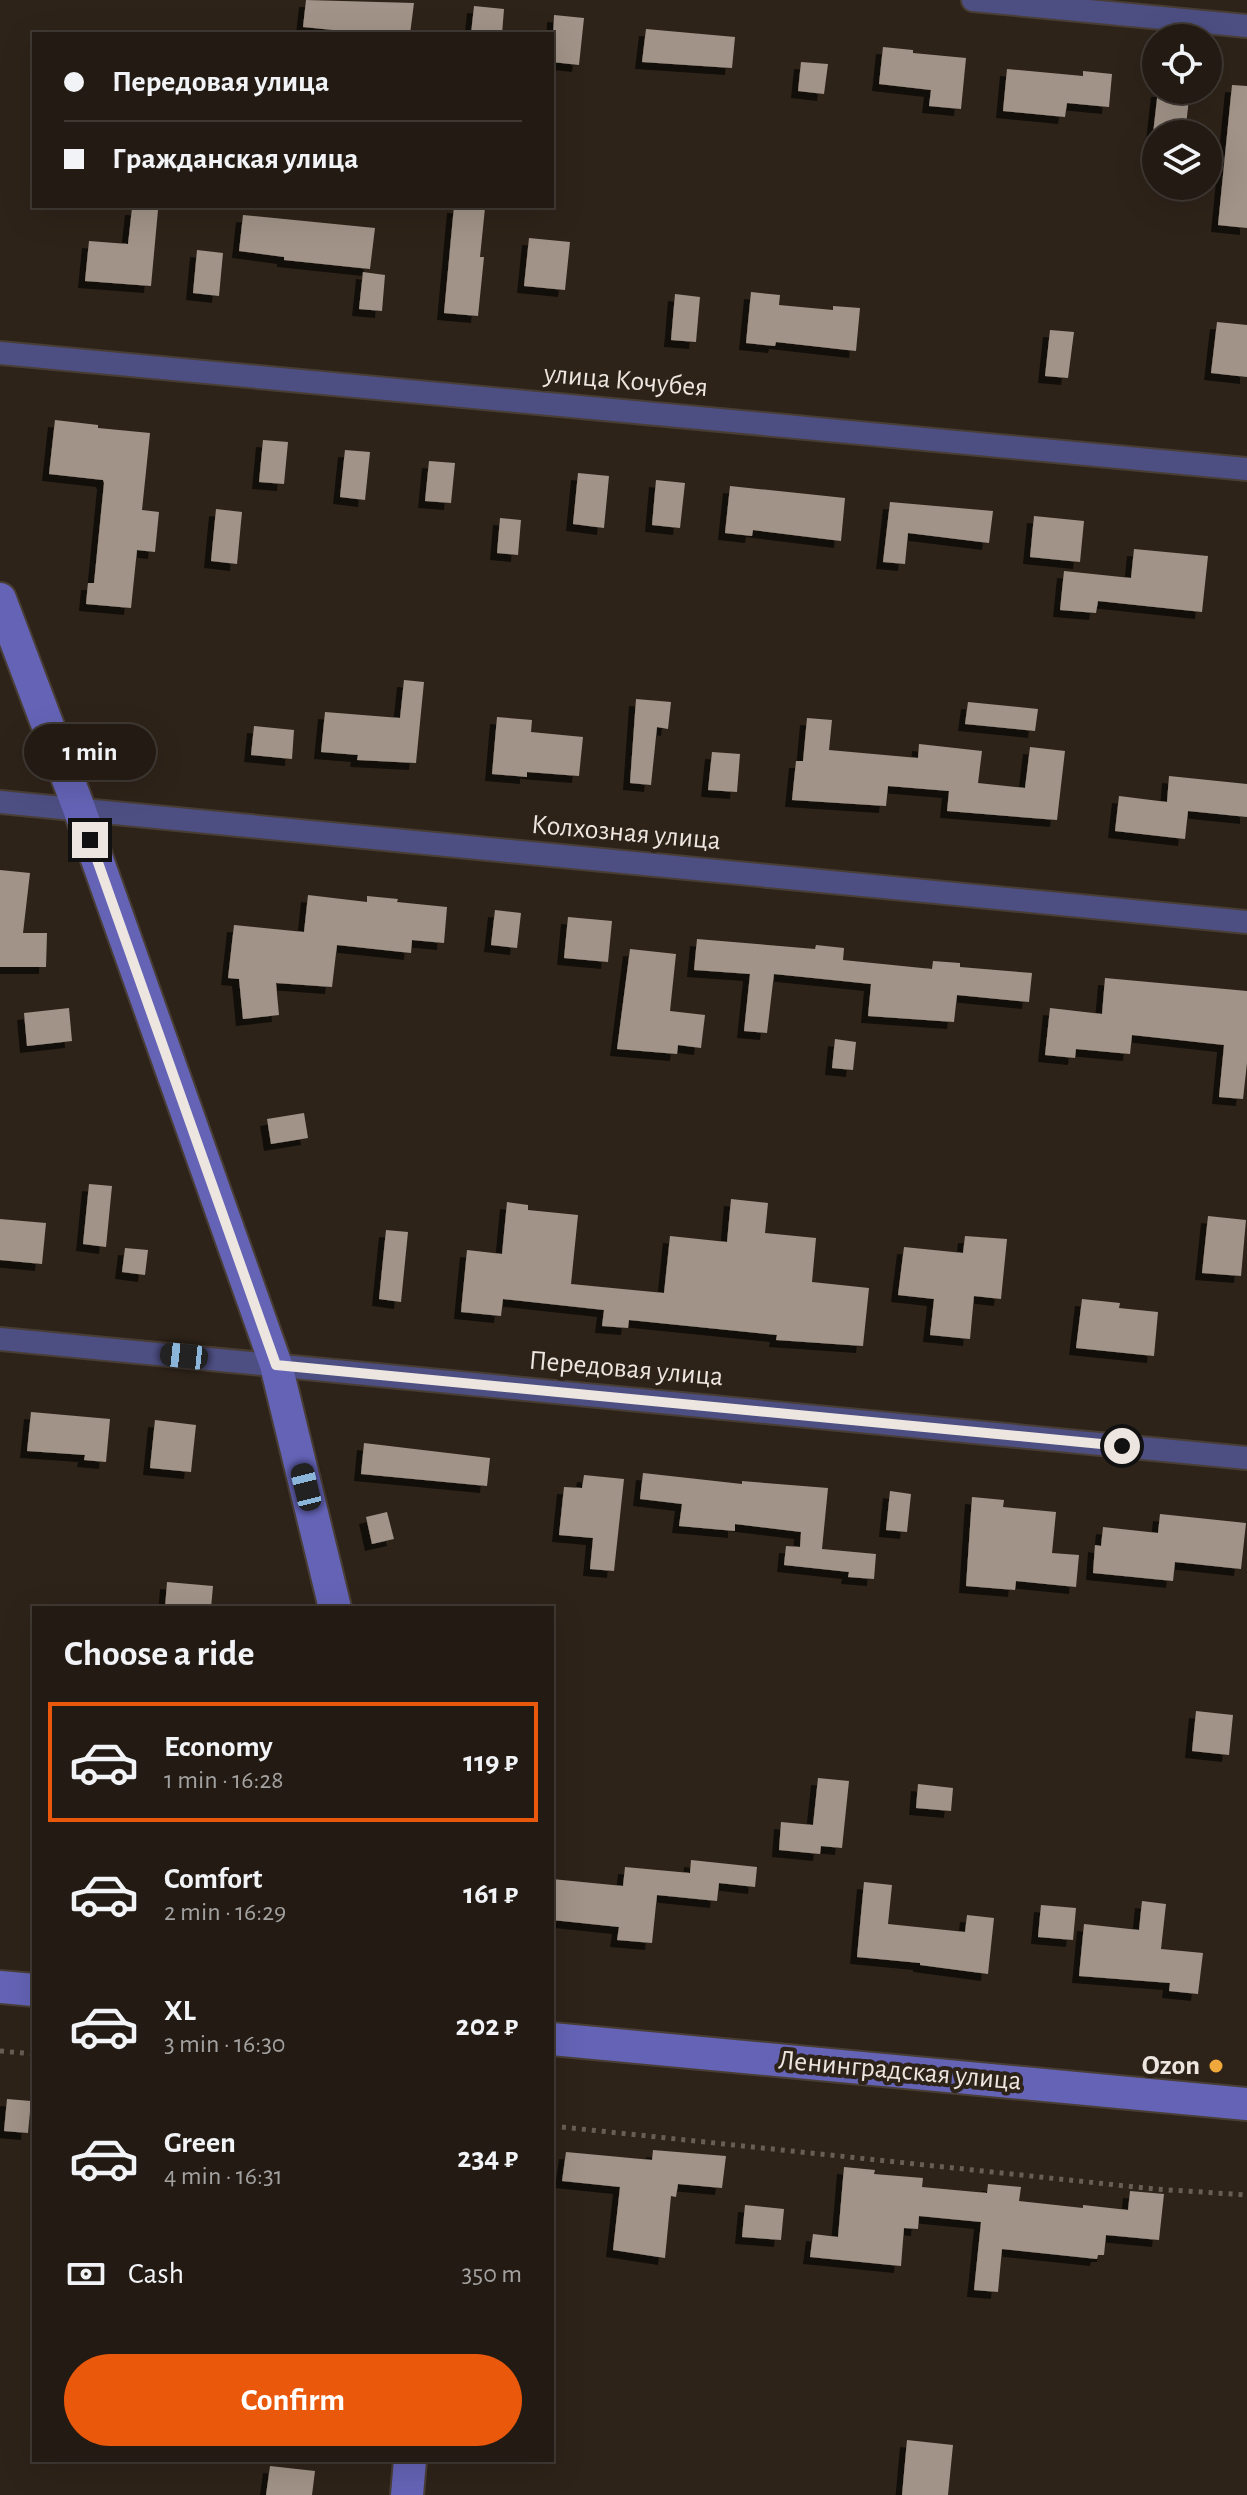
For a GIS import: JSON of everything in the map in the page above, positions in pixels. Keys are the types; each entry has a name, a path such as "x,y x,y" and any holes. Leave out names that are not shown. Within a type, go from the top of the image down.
{"main road":[{"path":"0,599 80,811 276,1365 335,1606"},
{"path":"0,1987 32,1990"},
{"name":"Ленинградская улица","path":"554,2039 1247,2104"},
{"path":"407,2495 410,2462"}],"street":[{"path":"973,0 1247,26"},
{"name":"улица Кочубея","path":"0,353 1247,469"},
{"name":"Колхозная улица","path":"0,802 1247,922"},
{"name":"Передовая улица","path":"0,1339 1247,1458"}],"path":[{"path":"0,2051 32,2054"},
{"path":"554,2126 1155,2189 1247,2195"}],"building":[{"path":"306,0 414,3 410,32 354,32 303,27"},
{"path":"474,6 504,9 502,32 471,32"},
{"path":"554,15 584,18 579,65 554,62"},
{"path":"646,29 735,37 732,68 642,62"},
{"path":"883,47 966,58 961,109 929,106 931,90 879,84"},
{"path":"801,62 828,64 824,94 798,91"},
{"path":"1007,69 1083,76 1083,71 1112,74 1109,107 1067,103 1065,117 1003,111"},
{"path":"1232,85 1247,86 1247,228 1218,225"},
{"path":"1156,104 1188,104 1187,120 1155,120"},
{"path":"132,208 158,210 151,286 85,281 89,241 128,244"},
{"path":"454,208 485,208 478,316 444,313"},
{"path":"243,215 375,228 370,269 284,260 284,257 239,251"},
{"path":"529,238 570,242 565,290 524,286"},
{"path":"197,250 223,253 219,296 193,293"},
{"path":"363,272 385,275 382,311 359,309"},
{"path":"751,292 780,295 779,305 833,310 833,306 860,308 856,351 776,342 775,346 746,343"},
{"path":"675,294 700,297 696,342 671,340"},
{"path":"1217,322 1247,325 1247,377 1211,373"},
{"path":"1050,330 1074,332 1068,378 1045,376"},
{"path":"55,420 150,433 142,510 159,512 155,552 137,550 131,608 86,604 88,583 94,583 104,483 103,480 49,474"},
{"path":"263,440 288,442 284,484 259,482"},
{"path":"345,450 370,452 365,500 340,497"},
{"path":"429,461 455,463 451,503 425,501"},
{"path":"578,473 609,476 604,528 573,524"},
{"path":"656,480 685,483 680,528 652,525"},
{"path":"730,486 845,498 841,541 753,530 752,536 725,533"},
{"path":"890,502 993,511 989,543 908,533 905,564 883,562"},
{"path":"216,509 242,512 237,564 211,561"},
{"path":"1034,516 1084,521 1080,562 1030,557"},
{"path":"500,518 521,520 518,555 497,553"},
{"path":"1134,549 1208,556 1202,612 1098,601 1096,613 1060,610 1064,571 1131,578"},
{"path":"404,680 424,682 416,763 357,760 358,755 321,752 325,712 400,718"},
{"path":"636,699 671,702 668,729 657,727 651,785 630,783"},
{"path":"968,702 1038,709 1035,731 965,724"},
{"path":"497,717 532,720 531,732 583,737 579,776 527,772 527,777 492,774"},
{"path":"807,718 832,720 829,750 918,758 919,744 982,751 978,783 1025,788 1030,747 1065,751 1057,820 947,811 949,791 888,786 886,806 792,800 796,761 803,761"},
{"path":"254,726 294,730 292,759 251,755"},
{"path":"712,752 740,754 737,792 708,790"},
{"path":"1169,776 1247,784 1247,817 1188,811 1185,839 1115,831 1119,796 1167,802"},
{"path":"0,870 30,873 23,933 47,933 46,967 0,967"},
{"path":"308,895 367,902 367,896 447,907 444,943 412,940 411,953 337,945 332,987 276,983 279,1015 243,1019 239,979 228,978 234,925 304,932"},
{"path":"495,910 521,913 517,948 491,945"},
{"path":"568,917 612,921 608,962 564,958"},
{"path":"697,939 815,949 816,945 844,948 843,960 932,969 933,961 960,963 960,967 1032,973 1029,1002 957,995 954,1022 868,1016 871,984 774,974 767,1033 744,1031 750,974 694,970"},
{"path":"630,949 676,954 670,1011 705,1015 701,1048 678,1045 677,1054 617,1049"},
{"path":"1105,978 1247,991 1247,1063 1243,1099 1219,1097 1224,1045 1132,1035 1130,1054 1076,1049 1075,1058 1045,1055 1050,1008 1102,1014"},
{"path":"69,1008 72,1041 27,1046 24,1013"},
{"path":"835,1039 856,1042 853,1070 832,1068"},
{"path":"304,1113 308,1138 271,1144 267,1119"},
{"path":"89,1184 112,1186 106,1247 83,1244"},
{"path":"731,1199 768,1203 765,1233 816,1238 812,1282 869,1288 863,1346 776,1340 777,1335 629,1320 628,1328 602,1326 604,1310 503,1299 501,1316 461,1312 467,1250 502,1254 507,1202 528,1205 528,1210 578,1215 571,1284 664,1293 670,1236 727,1242"},
{"path":"1208,1216 1246,1220 1241,1276 1202,1273"},
{"path":"0,1219 46,1223 42,1264 0,1260"},
{"path":"386,1230 408,1232 401,1302 379,1299"},
{"path":"965,1236 1007,1239 1001,1299 974,1296 970,1339 930,1335 934,1299 898,1295 904,1247 963,1253"},
{"path":"125,1248 148,1250 145,1275 122,1272"},
{"path":"1082,1299 1120,1303 1119,1308 1158,1312 1154,1356 1076,1348"},
{"path":"31,1412 110,1419 106,1462 84,1460 85,1455 27,1451"},
{"path":"155,1420 196,1425 191,1472 150,1468"},
{"path":"364,1443 490,1458 487,1486 361,1474"},
{"path":"643,1473 742,1484 742,1481 828,1488 822,1549 876,1554 874,1579 848,1577 849,1572 784,1565 786,1546 800,1547 801,1532 735,1524 735,1531 679,1526 682,1504 640,1499"},
{"path":"584,1475 624,1479 614,1571 590,1569 593,1538 559,1535 564,1487 582,1488"},
{"path":"890,1491 911,1494 907,1532 886,1530"},
{"path":"972,1497 1004,1500 1003,1507 1056,1512 1052,1553 1079,1555 1076,1587 1016,1581 1015,1590 966,1586"},
{"path":"387,1512 394,1539 372,1544 366,1517"},
{"path":"1160,1514 1246,1523 1241,1569 1175,1562 1173,1581 1093,1573 1095,1545 1101,1546 1103,1527 1158,1533"},
{"path":"167,1582 213,1586 211,1606 165,1606"},
{"path":"1196,1711 1233,1715 1229,1755 1192,1751"},
{"path":"818,1778 849,1781 842,1848 821,1846 820,1854 779,1850 781,1822 813,1825"},
{"path":"918,1784 953,1788 951,1811 916,1808"},
{"path":"691,1860 757,1867 755,1887 719,1883 717,1901 657,1895 652,1943 617,1940 619,1927 554,1920 554,1879 623,1886 625,1867 690,1873"},
{"path":"864,1882 892,1885 888,1924 965,1932 967,1915 994,1918 988,1974 857,1957"},
{"path":"1142,1901 1166,1904 1161,1949 1203,1953 1198,1994 1169,1991 1170,1983 1079,1976 1084,1924 1139,1930"},
{"path":"1041,1905 1076,1908 1073,1940 1038,1937"},
{"path":"7,2099 31,2101 28,2133 4,2131"},
{"path":"653,2150 726,2156 722,2188 678,2184 676,2197 671,2196 665,2258 613,2250 620,2187 562,2181 566,2152 652,2160"},
{"path":"844,2167 875,2170 874,2174 923,2178 922,2187 987,2193 988,2184 1021,2187 1019,2201 1083,2208 1083,2205 1128,2210 1130,2191 1164,2194 1159,2240 1106,2235 1104,2255 1098,2255 1097,2259 1002,2249 998,2292 974,2290 981,2222 919,2216 918,2229 904,2228 901,2266 810,2257 813,2234 838,2237"},
{"path":"745,2205 784,2209 781,2240 742,2237"},
{"path":"907,2440 953,2445 948,2495 902,2495"},
{"path":"270,2466 315,2471 312,2495 266,2495"}],"place":[{"name":"Ozon","path":"1216,2066"}],"route":[{"path":"90,840 276,1365 1122,1446"}]}
